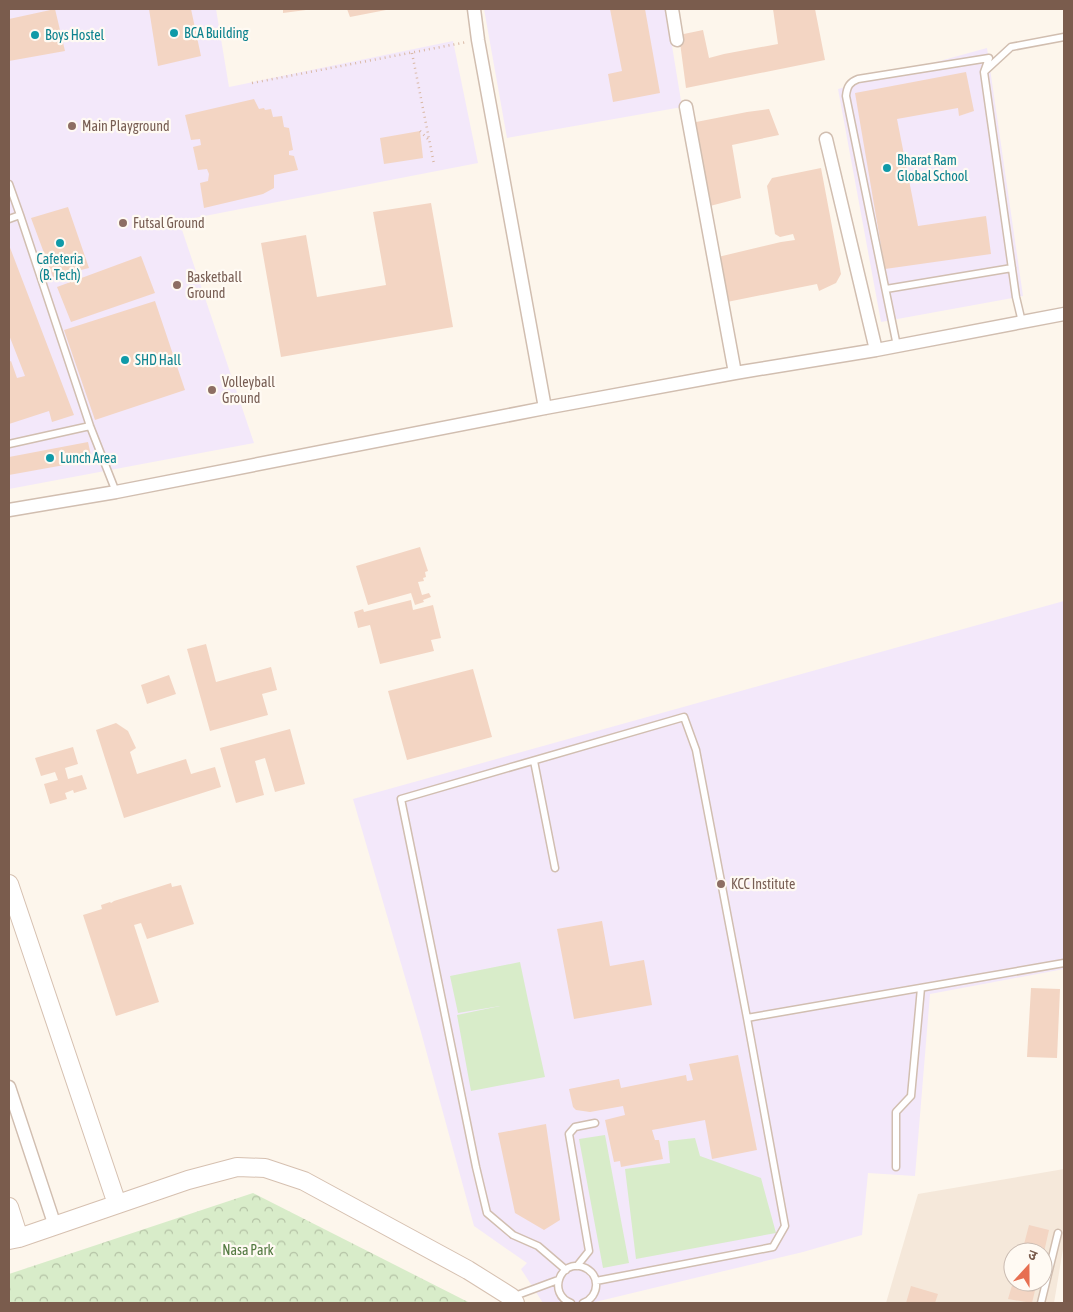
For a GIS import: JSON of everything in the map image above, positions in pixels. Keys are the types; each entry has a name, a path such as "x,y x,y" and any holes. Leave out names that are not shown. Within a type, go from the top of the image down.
{"street":[{"path":"474,9 545,408"},
{"path":"672,9 677,40"},
{"path":"686,108 735,373"},
{"path":"826,139 876,350"},
{"path":"9,510 116,492 545,408 735,373 876,350 1064,314"},
{"path":"9,884 118,1204"},
{"path":"9,1087 55,1226"},
{"path":"9,1207 14,1239 188,1180 237,1167 265,1168 304,1181 468,1270 513,1300"}],"lane":[{"path":"984,72 1011,47 1064,37"},
{"path":"897,346 846,96 847,88 851,82 858,79 989,58 984,72 1016,297 1022,322"},
{"path":"9,184 90,426 116,492"},
{"path":"9,208 17,206"},
{"path":"9,218 20,215"},
{"path":"886,289 1012,268"},
{"path":"9,444 90,426"},
{"path":"566,1270 538,1246 512,1235 487,1213 470,1142 401,799 684,717 696,750 785,1226 773,1247 596,1281"},
{"path":"534,761 555,868"},
{"path":"747,1018 1064,963"},
{"path":"896,1167 896,1112 911,1096 921,988"},
{"path":"577,1266 589,1251 569,1134 575,1128 595,1123"},
{"path":"1041,1303 1058,1233"},
{"path":"571,1303 562,1298 559,1292 558,1280 566,1270 577,1266 589,1270 596,1281 596,1287 591,1299 583,1303"},
{"path":"513,1300 558,1280"}],"path":[{"path":"252,83 478,40"},
{"path":"412,52 434,164"},
{"path":"420,131 429,140"}],"shaded area":[{"path":"9,9 216,9 229,87 453,41 478,163 179,221 254,443 9,489"},
{"path":"484,9 666,9 682,107 507,138"},
{"path":"987,48 1023,296 881,322 838,89"},
{"name":"KCC Institute","path":"1064,601 1064,969 930,994 915,1176 868,1173 862,1235 803,1252 591,1303 543,1303 521,1269 527,1263 474,1226 421,1032 353,799"},
{"path":"1064,1169 1064,1243 1054,1303 886,1303 918,1194"}],"green space":[{"path":"520,962 545,1077 471,1091 457,1015 500,1006 458,1013 450,976"},
{"path":"605,1135 629,1263 603,1268 579,1139"},
{"path":"695,1138 700,1156 761,1178 776,1233 636,1259 625,1169 670,1163 668,1141"},
{"name":"Nasa Park","path":"253,1193 470,1303 9,1303 9,1274"}],"building":[{"name":"Boys Hostel","path":"55,9 65,51 9,61 9,19"},
{"name":"BCA Building","path":"149,9 191,9 201,56 158,66"},
{"path":"283,9 306,9 306,10 283,13"},
{"path":"347,9 386,9 386,10 350,17"},
{"path":"610,9 645,9 660,93 613,102 608,74 622,71"},
{"path":"773,9 815,9 825,60 686,88 679,35 703,30 709,58 778,44"},
{"name":"Bharat Ram Global School","path":"966,72 974,111 959,116 958,108 897,119 918,226 986,216 991,254 885,269 855,93"},
{"path":"254,99 259,109 271,109 273,117 282,116 284,127 289,128 293,150 289,151 289,155 294,156 298,170 274,175 274,188 263,194 204,208 200,183 208,181 209,174 207,169 198,170 193,147 201,145 200,139 191,140 185,115"},
{"path":"769,109 779,135 732,145 741,198 706,207 691,123"},
{"path":"420,131 423,158 384,164 380,138"},
{"path":"821,168 841,274 836,283 819,291 817,284 727,302 718,257 795,240 793,234 780,237 775,234 767,186 772,178"},
{"path":"431,203 453,327 281,357 261,243 306,235 317,297 386,285 373,212"},
{"name":"Cafeteria (B. Tech)","path":"68,207 89,268 53,277 31,218"},
{"path":"9,245 74,415 52,422 49,411 9,424 9,362 11,361 17,378 25,376 9,335"},
{"path":"141,256 155,293 71,322 57,287"},
{"name":"SHD Hall","path":"155,301 185,390 95,420 64,330"},
{"name":"Lunch Area","path":"88,442 92,460 9,475 9,457"},
{"path":"420,547 428,571 425,572 426,577 423,578 424,581 418,582 422,595 429,593 431,597 415,605 411,593 368,605 356,566"},
{"path":"411,600 413,610 433,605 441,638 431,640 434,651 380,664 370,625 358,628 354,612 363,609 364,612"},
{"path":"206,644 216,682 271,667 277,690 262,694 268,715 210,731 187,649"},
{"path":"473,669 492,737 407,760 388,691"},
{"path":"169,675 176,694 147,704 141,685"},
{"path":"116,723 128,731 136,748 130,752 137,774 186,759 191,774 215,767 221,787 124,818 96,730"},
{"path":"290,729 305,784 275,792 265,758 255,761 264,795 236,803 220,748"},
{"path":"73,747 78,764 65,768 68,779 82,775 87,789 74,793 73,790 65,793 67,799 50,804 44,784 58,780 55,772 41,776 35,758"},
{"path":"171,883 172,887 181,885 194,924 147,939 141,923 134,925 159,1002 116,1016 83,915 102,909 101,905"},
{"path":"602,921 610,966 644,960 652,1005 574,1019 557,929"},
{"path":"1031,988 1060,989 1057,1058 1027,1057"},
{"path":"738,1055 757,1150 712,1159 705,1120 652,1130 655,1140 659,1140 663,1159 621,1167 620,1161 614,1162 605,1120 625,1115 623,1106 590,1112 576,1110 573,1107 569,1089 619,1079 621,1088 686,1075 687,1081 693,1080 689,1064"},
{"path":"546,1124 560,1220 544,1230 515,1213 498,1133"},
{"path":"1029,1225 1049,1230 1046,1242 1025,1242"},
{"path":"911,1286 938,1294 935,1303 906,1303"},
{"path":"1010,1292 1035,1292 1032,1303 1008,1299"}],"place":[{"name":"BCA Building","path":"174,33"},
{"name":"Boys Hostel","path":"35,35"},
{"name":"Main Playground","path":"72,126"},
{"name":"Bharat Ram Global School","path":"887,168"},
{"name":"Futsal Ground","path":"123,223"},
{"name":"Cafeteria (B. Tech)","path":"60,243"},
{"name":"Basketball Ground","path":"177,285"},
{"name":"SHD Hall","path":"125,360"},
{"name":"Volleyball Ground","path":"212,390"},
{"name":"Lunch Area","path":"50,458"},
{"name":"KCC Institute","path":"721,884"}]}
